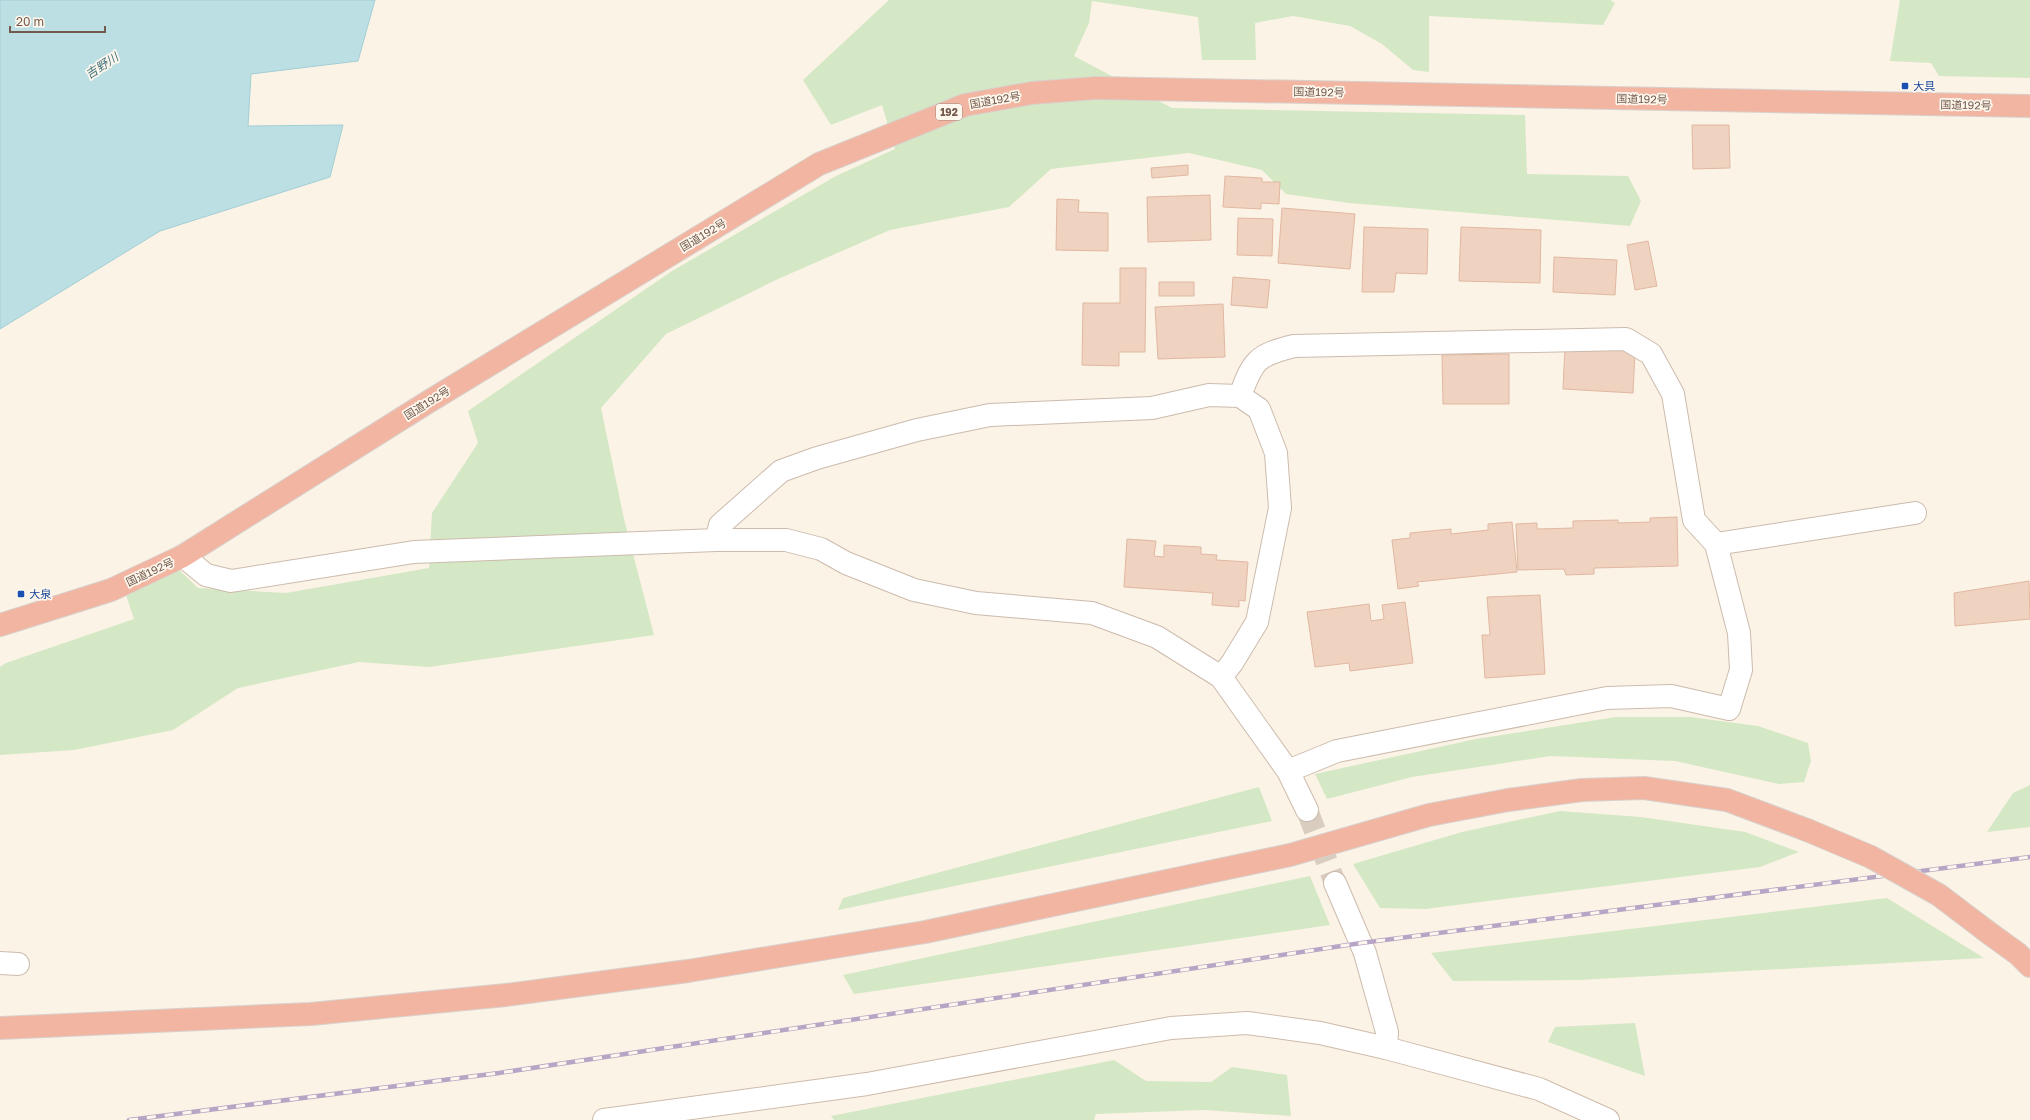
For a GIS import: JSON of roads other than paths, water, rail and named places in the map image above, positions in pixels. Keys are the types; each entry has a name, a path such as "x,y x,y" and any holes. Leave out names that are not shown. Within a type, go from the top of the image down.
{"highway":[{"name":"国道192号","path":"0,626 111,590 183,556 434,398 819,164 965,105 1032,93 1096,88 2030,106"},
{"path":"0,1028 311,1014 506,996 688,972 940,929 1290,855 1429,815 1508,800 1582,790 1644,788 1727,800 1807,830 1878,861 1939,895 2026,959"}],"street":[{"path":"1240,396 1249,370 1268,353 1294,346 1626,339 1651,354 1673,394 1694,520 1716,544 1739,633 1741,670 1728,708 1671,696 1606,698 1337,751 1288,772"},
{"path":"716,540 720,525 781,471 817,458 917,430 990,415 1152,408 1208,395 1240,396 1259,410 1276,453 1280,508 1257,622 1232,663 1221,677"},
{"path":"1716,544 1915,513"},
{"path":"183,556 206,575 231,581 414,552 716,540 786,540 820,549 846,563 914,590 976,603 1092,613 1157,637 1221,677 1288,772 1308,810"},
{"path":"1335,883 1365,954 1387,1032 1386,1048"},
{"path":"604,1120 867,1084 1171,1028 1247,1023 1320,1032 1539,1089 1608,1120"}],"water":[{"name":"吉野川","path":"0,0 375,0 358,61 251,74 248,126 343,125 330,177 160,231 0,329"}],"tunnel":[{"path":"1307,810 1335,883"}],"railway":[{"path":"129,1120 499,1073 1361,943 2030,857"}],"place":[{"name":"大具","path":"1905,86"},
{"name":"大泉","path":"21,594"}]}
